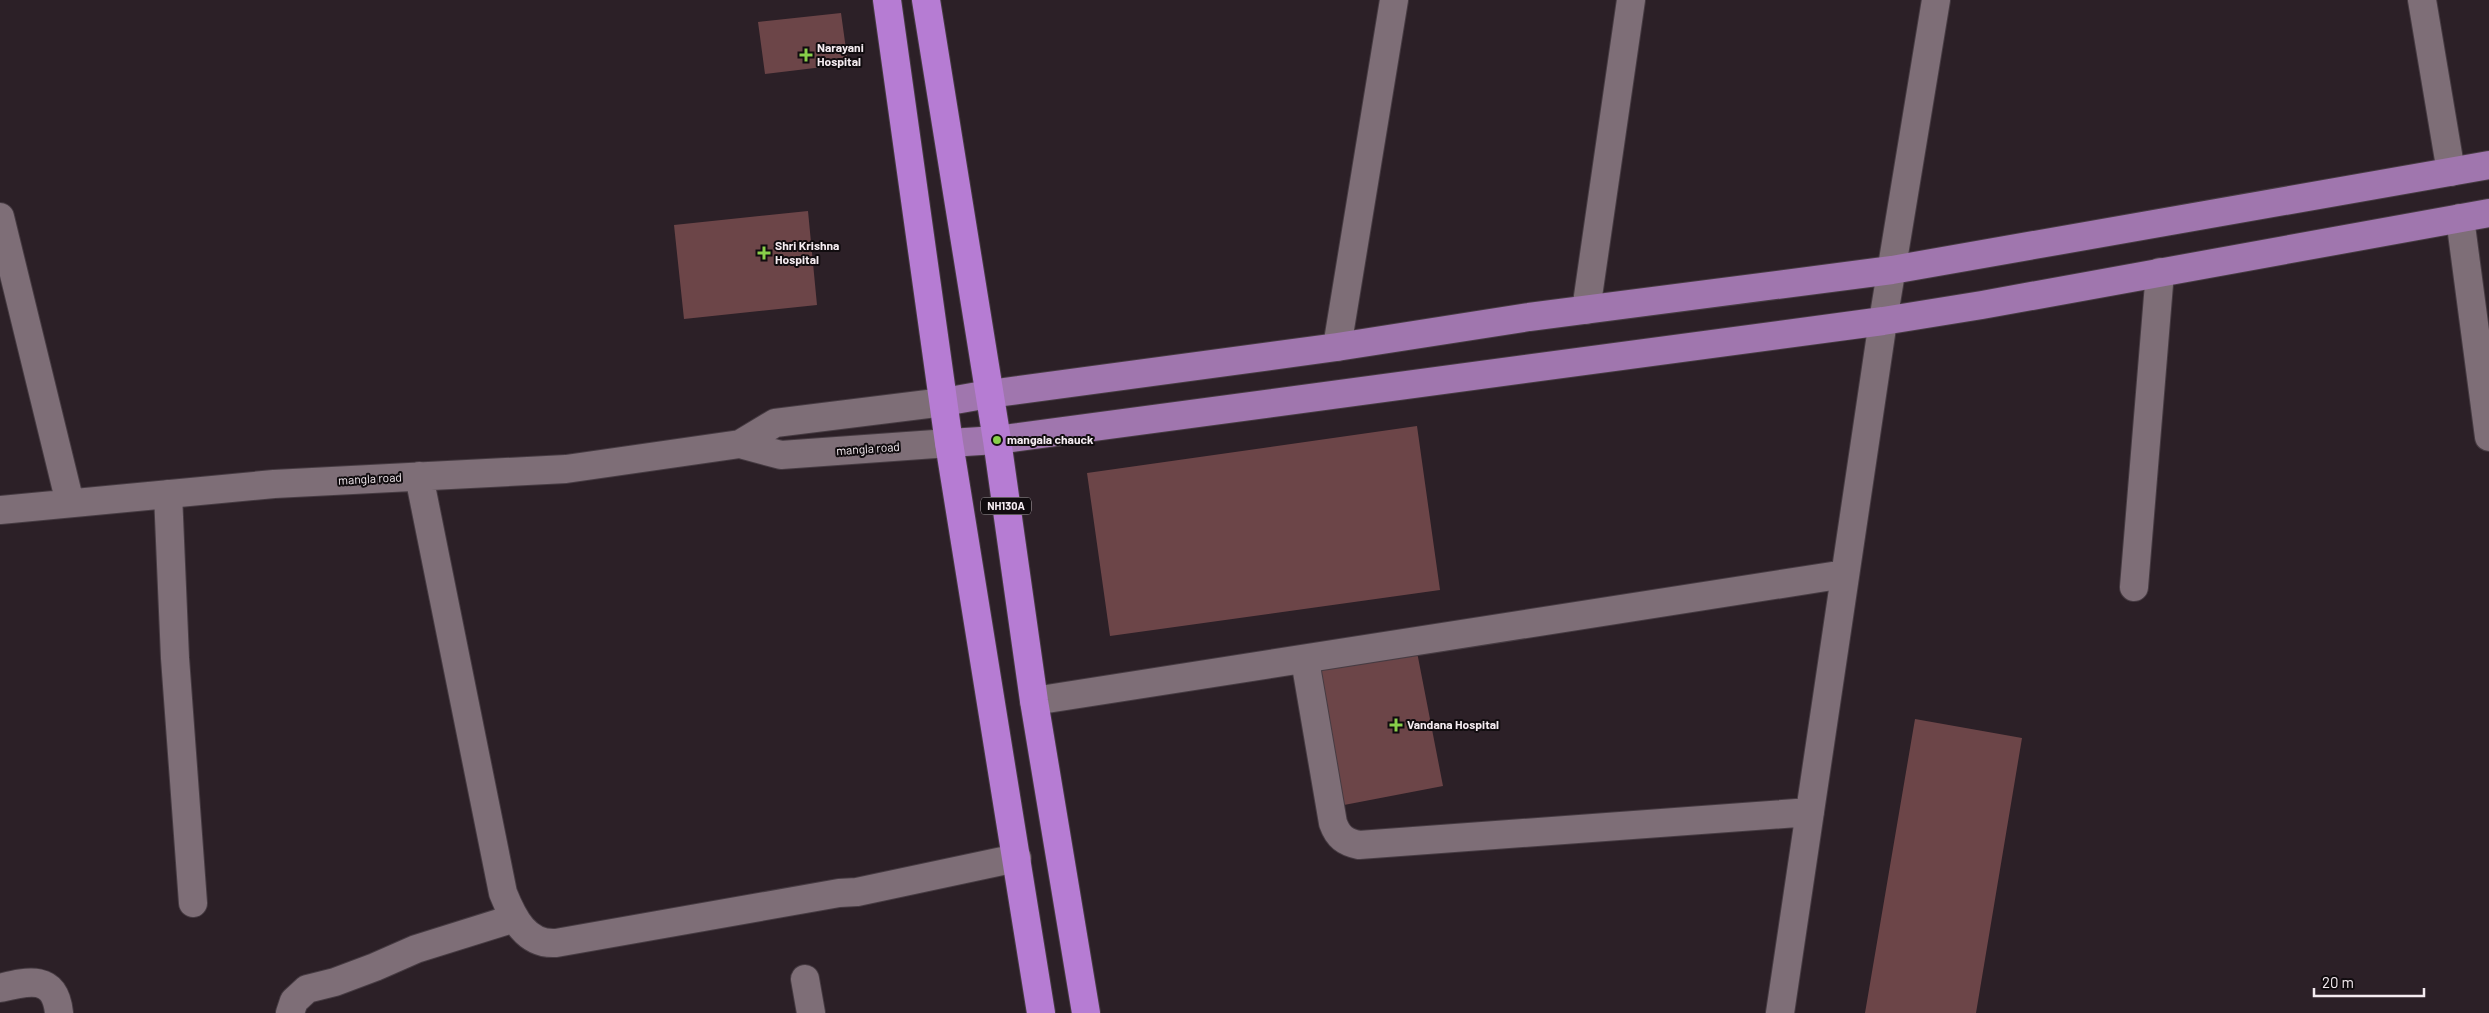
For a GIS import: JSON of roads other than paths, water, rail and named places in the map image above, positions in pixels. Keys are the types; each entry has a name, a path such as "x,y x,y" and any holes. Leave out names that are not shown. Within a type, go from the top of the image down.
{"highway":[{"path":"887,0 949,444 1041,1013"},
{"name":"NH130A","path":"926,0 997,440 1034,701 1086,1013"}],"main road":[{"name":"mangla road","path":"944,402 989,394 1337,347 1586,310 1892,270 2489,164"},
{"name":"mangla road","path":"949,444 997,440 1884,321 2489,213"}],"street":[{"path":"1337,347 1394,0"},
{"path":"1586,310 1631,0"},
{"path":"1780,1013 1884,321 1936,0"},
{"path":"2422,0 2451,172"},
{"path":"0,216 70,503"},
{"path":"2460,218 2489,437"},
{"path":"2134,587 2160,272"},
{"name":"mangla road","path":"740,444 775,423 944,402"},
{"name":"mangla road","path":"0,510 274,484 566,468 740,444 781,455 949,444"},
{"path":"419,476 503,893 515,918 528,935 538,942 556,943 839,893 857,892 1017,858"},
{"path":"168,494 175,658 193,902"},
{"path":"1034,701 1846,574"},
{"path":"1304,660 1333,823 1336,833 1349,843 1359,845 1810,812"},
{"path":"290,1013 294,1001 307,989 351,976 416,949 515,918"},
{"path":"805,979 811,1013"},
{"path":"0,988 27,982 38,982 50,990 58,1005 59,1013"}],"place":[{"name":"Narayani Hospital","path":"806,55"},
{"name":"Shri Krishna Hospital","path":"764,253"},
{"name":"mangala chauck","path":"997,440"},
{"name":"Vandana Hospital","path":"1396,725"}]}
